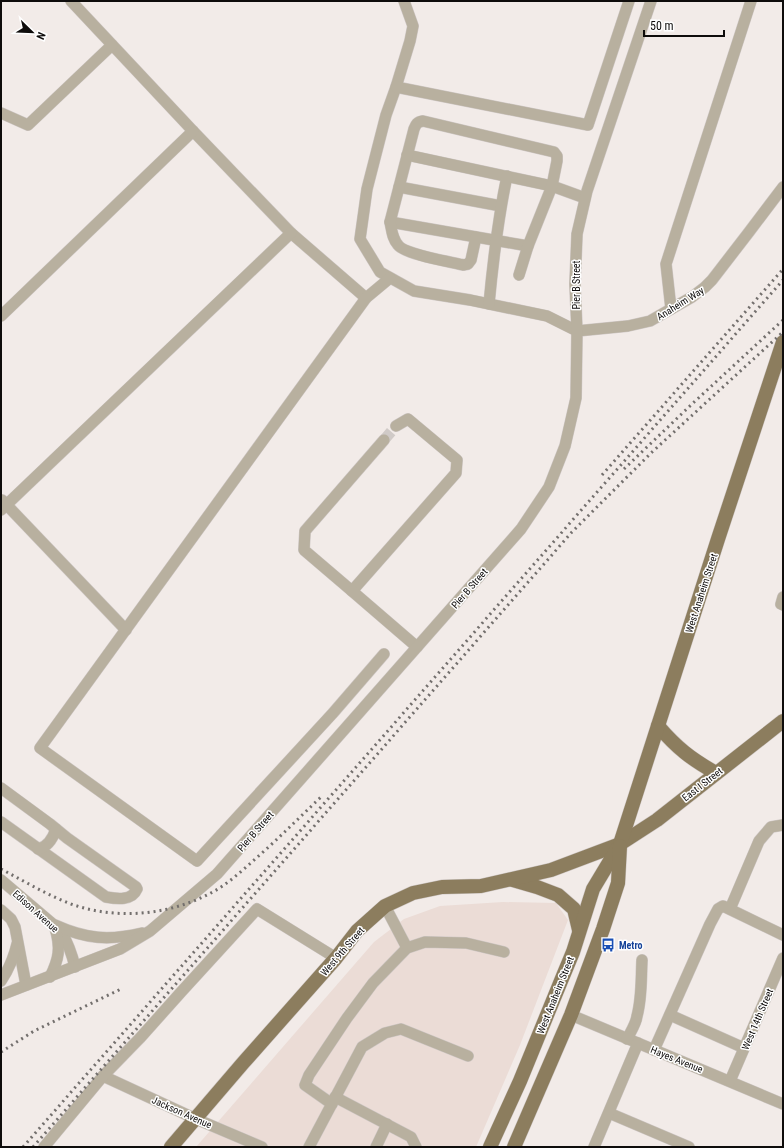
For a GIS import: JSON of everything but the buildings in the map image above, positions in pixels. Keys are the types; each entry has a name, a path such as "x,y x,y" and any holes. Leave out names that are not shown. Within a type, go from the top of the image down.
{"main road":[{"name":"West Anaheim Street","path":"490,1147 520,1081 551,1006 570,958 593,889 620,844 783,342"},
{"name":"East I Street","path":"620,844 656,820 783,722"},
{"path":"658,726 680,750 716,773"},
{"name":"West Anaheim Street","path":"514,1147 571,1015 603,929 618,883 620,844"},
{"name":"West 9th Street","path":"171,1147 336,958 356,932 385,906 413,893 442,887 481,886 551,870 620,844"},
{"path":"511,879 537,886 558,895 574,909 580,930"}],"street":[{"path":"71,1 291,233 366,298"},
{"path":"404,1 413,26 410,41 386,115 367,189 360,239 380,272 414,291 547,316 577,331"},
{"path":"396,87 588,125 629,1"},
{"name":"Pier B Street","path":"1,995 120,949 150,931 217,874 521,529 549,487 565,446 576,398 577,331 575,284 577,234 585,198 651,1"},
{"path":"671,309 666,264 751,1"},
{"path":"1,113 28,125 112,45"},
{"path":"476,237 471,260 468,264 463,265 409,252 399,247 393,237 390,222 407,155 416,125 419,122 423,121 554,152 557,156 552,186 518,275"},
{"path":"1,316 193,131"},
{"path":"407,155 552,186 585,198"},
{"path":"488,304 501,206 507,176"},
{"path":"399,187 501,206"},
{"name":"Anaheim Way","path":"577,331 628,326 650,321 705,287 712,280 783,187"},
{"path":"390,222 528,246"},
{"path":"126,630 3,505 291,233"},
{"path":"384,654 333,713 197,861 40,748 366,298 390,278"},
{"path":"352,591 456,473 457,460 408,419 396,426"},
{"path":"384,440 305,531 304,550 417,647"},
{"path":"783,597 781,604 783,606"},
{"path":"1,788 67,838 136,887 137,889 135,893 118,900 106,897 1,822"},
{"path":"727,907 759,841 771,827 783,825"},
{"path":"38,849 46,846 56,829"},
{"name":"Edison Avenue","path":"1,880 60,931 72,952 75,967"},
{"path":"385,906 407,948"},
{"path":"654,1050 718,909 727,907 783,935"},
{"path":"44,1147 103,1076 140,1038 257,909 336,958"},
{"path":"1,910 11,918 15,926 26,985"},
{"path":"53,924 74,933 104,938 119,938 150,931"},
{"path":"50,977 56,965 58,956 58,939 53,924"},
{"path":"1,981 14,957 18,939"},
{"path":"416,1147 411,1136 334,1101 305,1085 308,1075 351,1012 374,983 407,948 426,942 466,943 504,952"},
{"name":"West 14th Street","path":"730,1081 783,958"},
{"path":"627,1039 637,1017 641,996 642,960"},
{"name":"Hayes Avenue","path":"571,1015 783,1104"},
{"path":"670,1015 744,1048"},
{"path":"309,1147 362,1047 385,1033 401,1028 468,1056"},
{"path":"594,1147 638,1043"},
{"name":"Jackson Avenue","path":"103,1076 196,1119 262,1147"},
{"path":"609,1113 689,1147"},
{"path":"376,1147 387,1124"}],"shaded area":[{"path":"503,902 556,903 568,920 520,1045 476,1147 196,1147 374,942 404,919 440,906"}],"tunnel":[{"path":"384,440 396,426"}],"railway":[{"path":"602,475 783,269"},
{"path":"23,1147 783,280"},
{"path":"624,469 783,320"},
{"path":"33,1147 572,532 651,453 783,332"},
{"path":"1,869 53,896 71,904 89,909 127,914 165,910 201,898 224,885 262,853 322,796"},
{"path":"1,1052 34,1031 121,989"}],"place":[{"name":"Metro","path":"608,945"}]}
